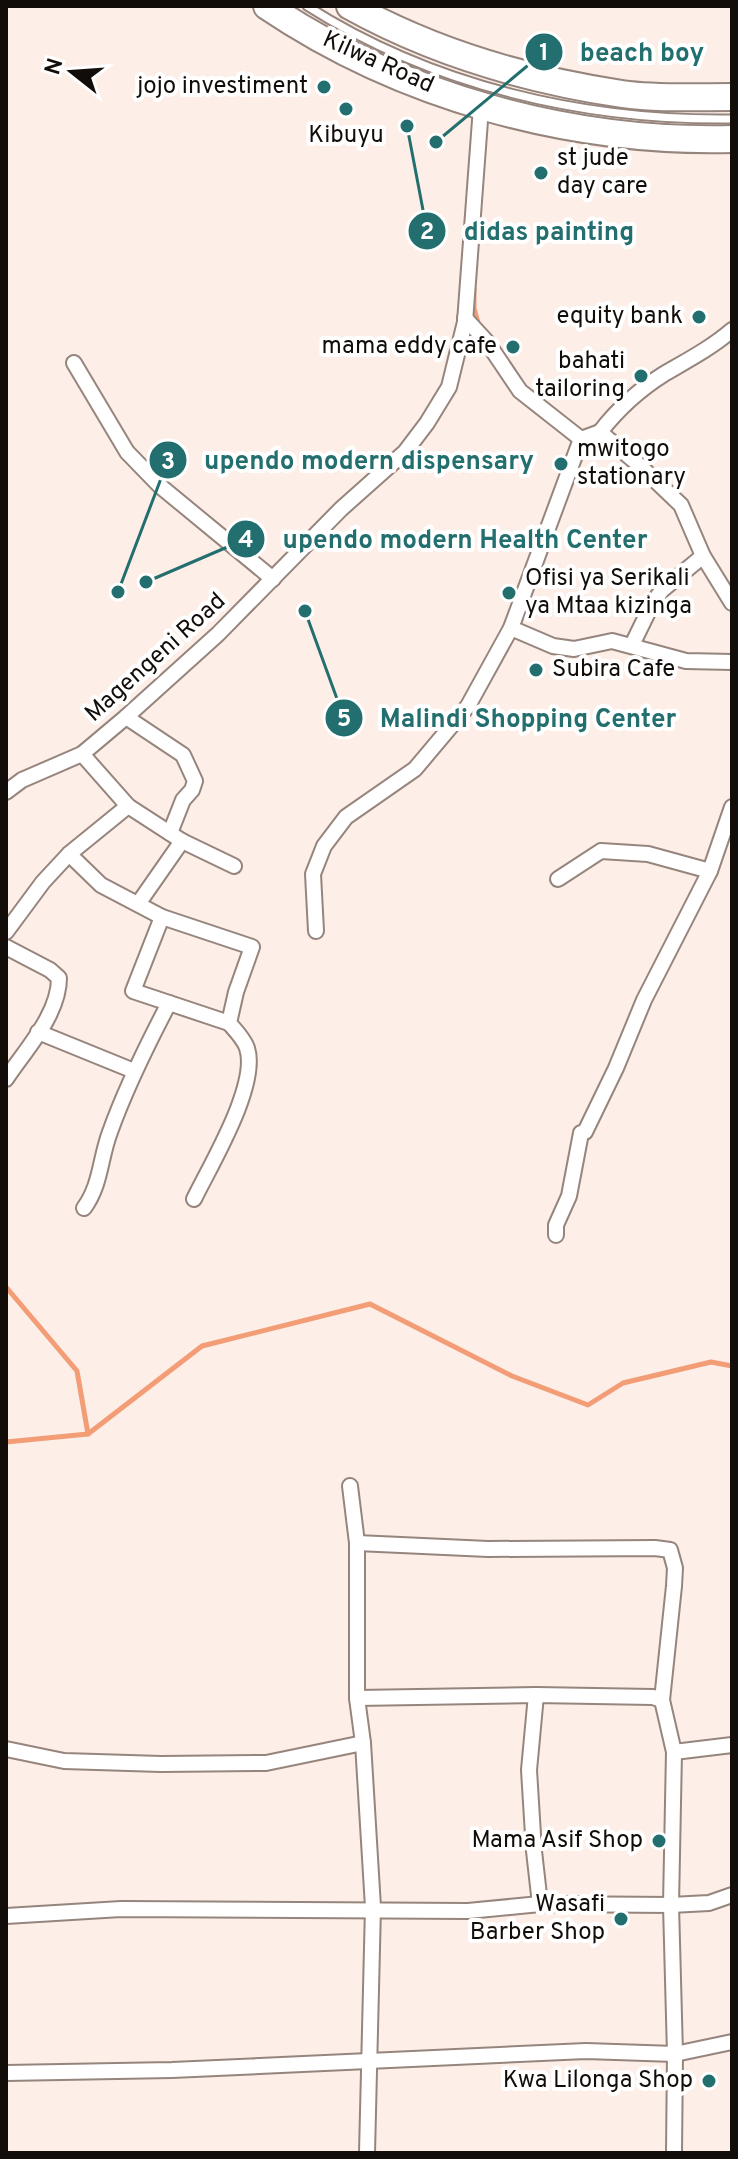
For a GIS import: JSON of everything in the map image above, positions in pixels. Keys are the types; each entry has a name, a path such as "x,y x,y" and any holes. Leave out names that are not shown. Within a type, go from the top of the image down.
{"highway":[{"name":"Kilwa Road","path":"267,6 352,56 481,107 605,134 691,140 732,139"},
{"name":"Kilwa Road","path":"350,6 381,23 498,69 624,95 732,97"}],"street":[{"name":"Magengeni Road","path":"6,792 22,780 82,754 126,717 218,634 341,509 405,452 427,423 449,387 465,318 481,107"},
{"path":"465,318 487,342 520,391 581,439"},
{"path":"316,931 313,874 324,846 346,817 415,769 468,706 511,628 581,439 600,432 625,404 662,376 714,346 732,330"},
{"path":"74,363 127,452 160,486 273,579"},
{"path":"600,432 681,505 703,556 732,603"},
{"path":"632,645 662,590 703,556"},
{"path":"511,628 553,646 574,649 612,641 686,661 732,662"},
{"path":"126,717 183,755 195,781 183,800 176,837 138,904"},
{"path":"82,754 128,806 176,837 234,866"},
{"path":"6,932 43,882 69,854 128,806"},
{"path":"556,1235 556,1225 569,1196 581,1133 585,1132 644,1000 710,871 732,807"},
{"path":"558,879 601,851 648,854 710,871"},
{"path":"69,854 101,885 162,917 252,947 229,1023"},
{"path":"162,917 133,991 229,1023 247,1049 249,1072 233,1121 194,1199"},
{"path":"6,947 59,978 56,999 6,1079"},
{"path":"84,1208 94,1194 105,1144 134,1071 169,1003"},
{"path":"38,1032 134,1071"},
{"path":"350,1486 357,1543 357,1698 363,1743 373,1911 367,2153"},
{"path":"357,1543 488,1549 670,1550 675,1568 662,1700 674,1752 671,1905 674,2153"},
{"path":"357,1698 536,1695 653,1697 662,1700"},
{"path":"536,1695 529,1770 540,1904"},
{"path":"6,1749 64,1761 266,1763 363,1743"},
{"path":"674,1752 732,1745"},
{"path":"6,1916 121,1909 468,1911 540,1904 709,1903 732,1895"},
{"path":"6,2074 586,2051 675,2054 732,2042"}],"lane":[{"path":"307,6 391,51 439,72 517,95 585,109 673,120 732,119"}],"waterway":[{"path":"474,289 474,308 479,327"},
{"path":"6,1287 77,1371 88,1434"},
{"path":"6,1442 88,1434 202,1346 370,1304 512,1376 588,1405 623,1383 711,1362 732,1366"}],"place":[{"name":"jojo investiment","path":"324,87"},
{"name":"Kibuyu","path":"346,109"},
{"name":"didas painting","path":"407,126"},
{"name":"beach boy","path":"436,142"},
{"name":"st jude day care","path":"541,173"},
{"name":"equity bank","path":"699,317"},
{"name":"mama eddy cafe","path":"513,347"},
{"name":"bahati tailoring","path":"641,376"},
{"name":"mwitogo stationary","path":"561,464"},
{"name":"upendo modern Health Center","path":"146,582"},
{"name":"upendo modern dispensary","path":"118,592"},
{"name":"Ofisi ya Serikali ya Mtaa kizinga","path":"509,593"},
{"name":"Malindi Shopping Center","path":"305,611"},
{"name":"Subira Cafe","path":"536,670"},
{"name":"Mama Asif Shop","path":"659,1841"},
{"name":"Wasafi Barber Shop","path":"621,1919"},
{"name":"Kwa Lilonga Shop","path":"709,2081"}]}
